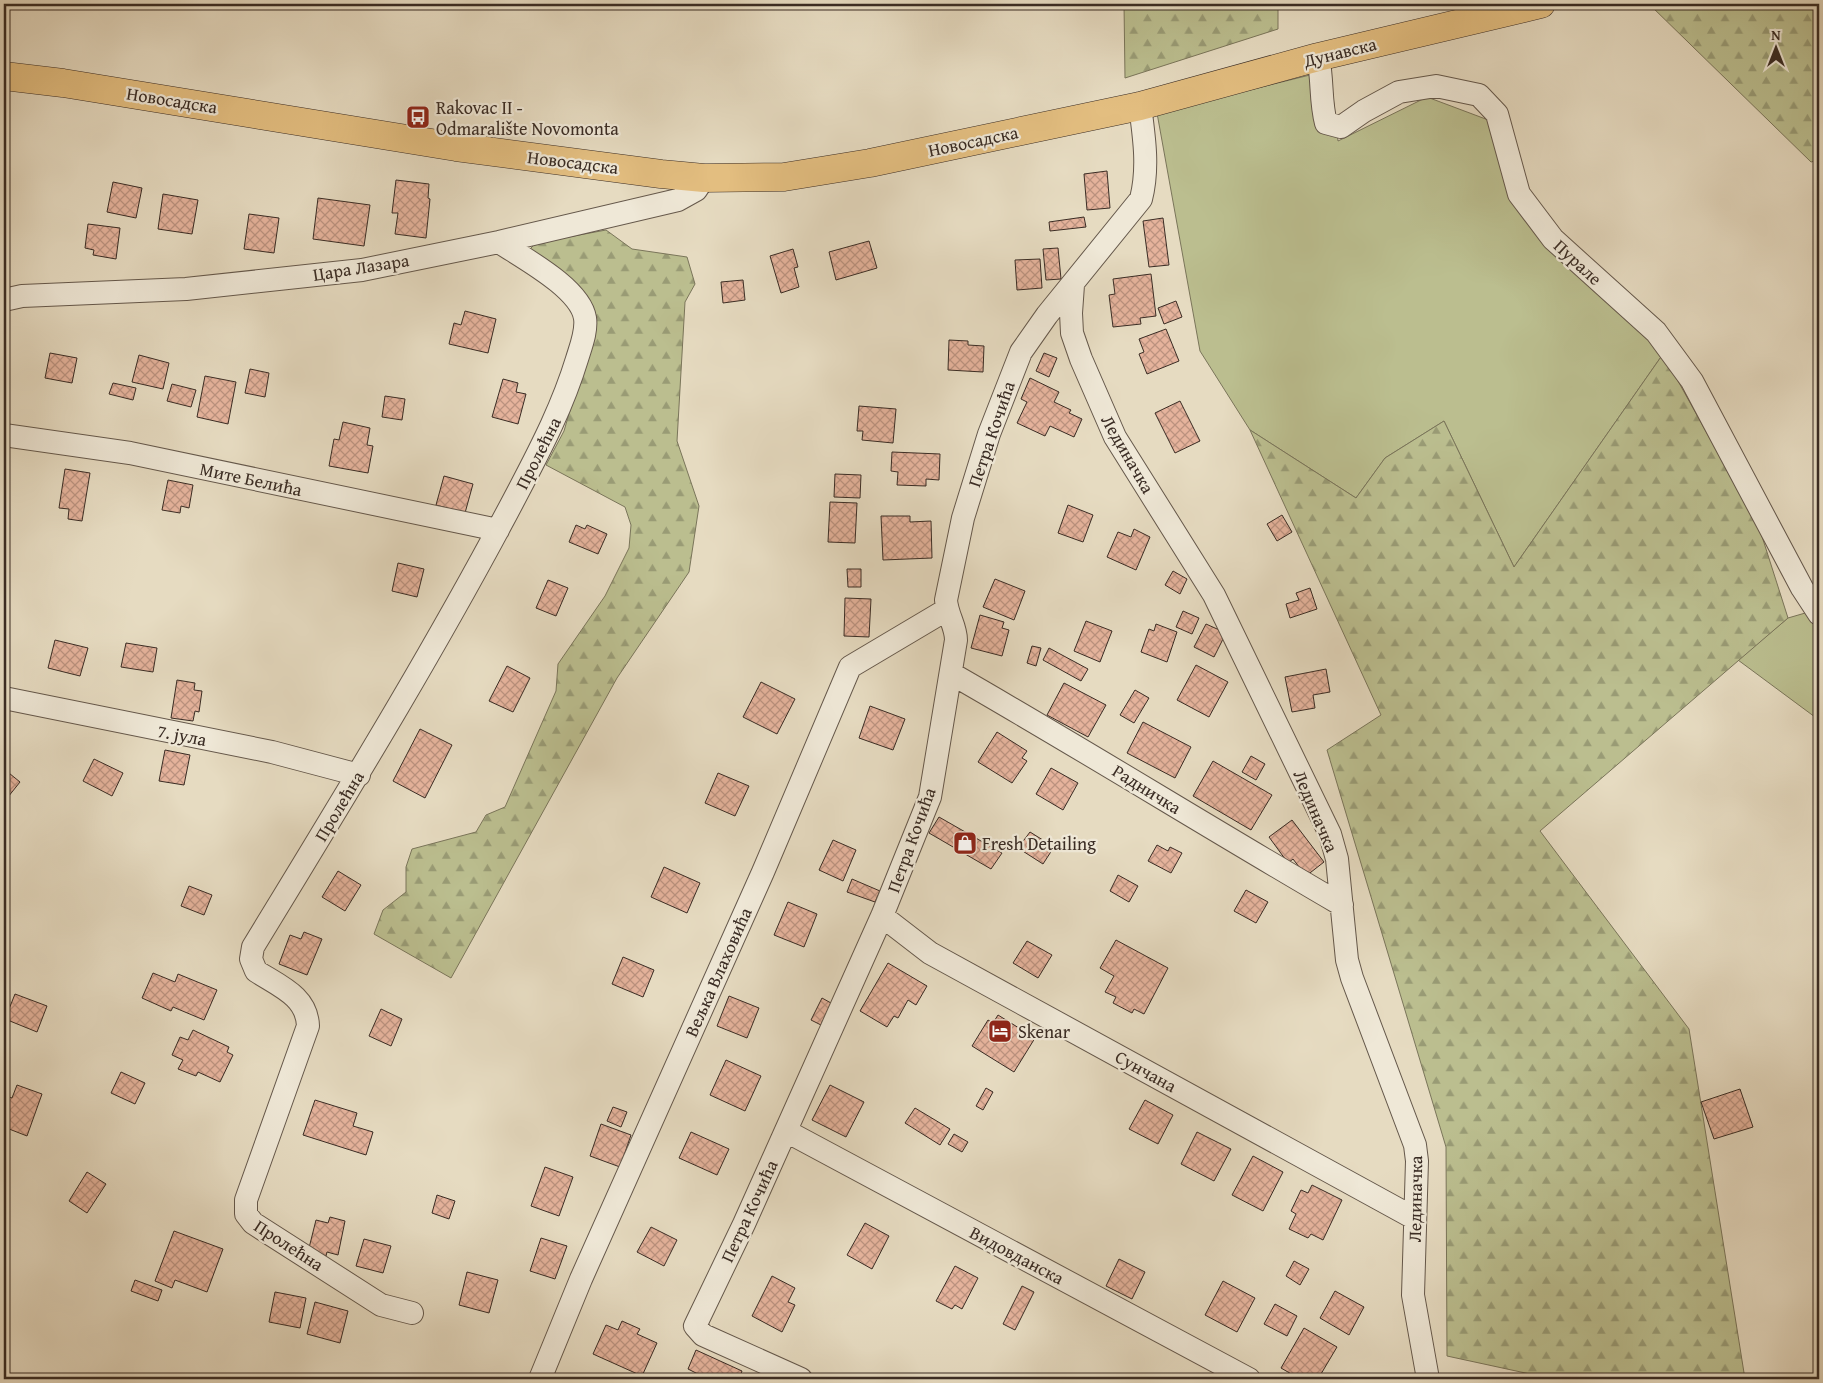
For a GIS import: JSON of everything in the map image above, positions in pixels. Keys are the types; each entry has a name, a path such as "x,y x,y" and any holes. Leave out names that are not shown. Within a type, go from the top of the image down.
{"main road":[{"name":"Дунавска","path":"1140,106 1318,58 1541,4"},
{"name":"Новосадска","path":"4,76 64,83 456,147 704,178 784,176 822,172 1140,106"}],"street":[{"name":"Пурале","path":"1318,58 1322,73 1321,105 1326,123 1341,127 1364,110 1399,92 1436,86 1479,95 1497,114 1519,194 1553,239 1656,332 1692,381 1802,588 1819,614"},
{"name":"Петра Кочића","path":"802,1379 703,1335 695,1326 786,1131 882,916 930,797 952,674 956,630 946,610 946,600 963,518 995,417 1021,352 1047,315 1141,199 1144,188 1145,148 1140,106"},
{"name":"Цара Лазара","path":"4,300 22,296 186,289 362,270 499,242 678,200 696,190 704,178"},
{"name":"Пролећна","path":"412,1313 381,1305 253,1223 246,1214 244,1207 308,1026 304,1006 288,991 256,971 251,959 253,947 358,775 498,530 558,416 576,364 585,326 582,308 567,289 499,242"},
{"name":"Лединачка","path":"1073,285 1072,333 1114,437 1214,595 1305,781 1334,847 1352,978 1415,1145 1417,1161 1413,1295 1428,1379"},
{"name":"Мите Белића","path":"5,438 130,453 498,530"},
{"name":"Вељка Влаховића","path":"540,1379 581,1279 763,872 850,667 946,610"},
{"name":"Радничка","path":"952,674 1096,757 1179,810 1342,905"},
{"name":"7. јула","path":"4,698 272,752 358,775"},
{"name":"Сунчана","path":"882,916 930,953 1414,1218"},
{"name":"Видовданска","path":"786,1131 1248,1379"}],"green space":[{"path":"1124,4 1278,4 1278,29 1125,78"},
{"path":"1649,4 1819,4 1819,160 1811,162"},
{"path":"1330,70 1338,141 1427,97 1491,121 1523,217 1597,292 1663,354 1514,567 1444,421 1385,458 1356,498 1250,430 1200,351 1157,113"},
{"path":"606,230 632,249 687,257 695,284 685,302 677,441 699,506 689,572 617,678 451,978 374,934 383,910 406,892 406,867 412,849 476,832 486,815 505,807 556,691 558,664 605,596 629,548 631,525 625,507 546,465 564,431 597,317 588,299 526,253 536,243"},
{"path":"1663,354 1759,527 1788,618 1540,831 1689,1029 1745,1379 1553,1379 1447,1356 1446,1147 1327,750 1381,715 1250,430 1356,498 1385,458 1444,421 1514,567"},
{"path":"1819,609 1819,720 1738,660 1788,618"}],"building":[{"path":"1107,171 1110,208 1087,210 1084,174"},
{"path":"396,180 429,184 428,198 430,199 426,238 395,234 398,213 392,213"},
{"path":"113,182 142,188 136,218 107,212"},
{"path":"163,194 198,200 192,234 158,229"},
{"path":"318,198 370,205 364,246 313,239"},
{"path":"249,214 279,218 274,253 244,249"},
{"path":"1084,217 1086,227 1050,231 1049,222"},
{"path":"1163,218 1169,265 1149,267 1143,221"},
{"path":"88,224 120,228 116,259 93,255 94,250 85,248"},
{"path":"869,241 877,268 836,280 829,252"},
{"path":"1058,248 1061,279 1046,280 1043,249"},
{"path":"793,249 798,267 794,268 799,287 781,293 770,256"},
{"path":"1040,259 1042,288 1017,290 1015,260"},
{"path":"1151,274 1156,316 1140,318 1141,324 1113,327 1109,295 1115,294 1113,279"},
{"path":"743,280 745,300 723,303 721,282"},
{"path":"1176,301 1182,317 1164,324 1158,308"},
{"path":"465,311 496,319 488,353 449,344 454,323 461,325"},
{"path":"1166,329 1179,361 1147,374 1139,354 1144,352 1139,339"},
{"path":"949,340 968,341 968,345 984,346 983,372 948,370"},
{"path":"50,353 77,358 72,383 45,378"},
{"path":"1044,353 1057,358 1049,377 1036,371"},
{"path":"139,355 169,363 163,389 132,382"},
{"path":"250,369 269,373 265,397 245,393"},
{"path":"205,376 236,382 228,424 197,417"},
{"path":"1030,378 1059,392 1054,402 1071,410 1069,413 1082,419 1074,437 1050,426 1045,436 1017,423 1027,402 1021,399"},
{"path":"503,379 518,383 516,392 526,394 518,424 492,417"},
{"path":"113,383 136,388 133,400 109,394"},
{"path":"172,384 196,390 191,407 167,401"},
{"path":"385,396 405,399 402,420 382,417"},
{"path":"1180,401 1200,441 1175,453 1155,413"},
{"path":"859,406 896,409 893,443 862,440 863,431 857,431"},
{"path":"343,422 370,428 367,445 373,446 368,473 329,466 334,439 339,440"},
{"path":"892,452 940,454 939,480 926,479 926,486 897,485 898,472 891,471"},
{"path":"65,469 90,473 82,521 68,519 69,509 59,508"},
{"path":"835,474 861,475 860,498 834,497"},
{"path":"444,476 473,484 465,513 436,505"},
{"path":"168,480 193,485 189,508 181,506 180,513 162,510"},
{"path":"830,502 857,503 855,543 828,542"},
{"path":"1068,505 1093,515 1083,542 1058,533"},
{"path":"1282,515 1292,532 1277,541 1267,524"},
{"path":"881,516 910,516 910,522 931,521 932,558 883,560"},
{"path":"576,525 585,529 587,525 607,534 598,554 569,542"},
{"path":"1134,529 1150,537 1136,570 1107,557 1118,532 1131,537"},
{"path":"398,563 424,569 417,597 392,591"},
{"path":"847,569 861,569 861,587 848,587"},
{"path":"1173,571 1187,579 1180,594 1165,585"},
{"path":"995,579 1025,591 1014,620 983,607"},
{"path":"548,580 568,588 556,616 536,608"},
{"path":"1310,588 1317,609 1290,618 1286,604 1299,600 1296,593"},
{"path":"845,598 871,599 869,637 844,636"},
{"path":"1183,611 1199,618 1192,634 1176,627"},
{"path":"980,615 1004,622 1002,628 1009,630 1002,656 971,648"},
{"path":"1086,621 1112,631 1100,662 1074,651"},
{"path":"1156,624 1177,632 1167,662 1141,652 1149,629 1154,631"},
{"path":"1206,624 1226,633 1214,657 1194,647"},
{"path":"55,640 88,648 80,676 48,668"},
{"path":"126,643 157,648 153,672 121,667"},
{"path":"1032,646 1041,648 1036,666 1027,663"},
{"path":"1049,648 1088,669 1081,681 1043,660"},
{"path":"1196,665 1228,682 1209,717 1177,700"},
{"path":"507,666 530,678 513,712 489,701"},
{"path":"1326,669 1330,692 1313,695 1315,708 1292,712 1285,677"},
{"path":"177,680 195,683 194,690 202,691 199,712 195,711 193,721 171,718"},
{"path":"761,682 795,699 777,734 743,717"},
{"path":"1064,683 1106,705 1088,737 1047,715"},
{"path":"1135,690 1149,698 1134,723 1120,715"},
{"path":"870,706 905,719 893,750 859,738"},
{"path":"1143,722 1191,747 1175,778 1127,753"},
{"path":"420,729 452,745 425,798 393,781"},
{"path":"997,732 1027,751 1022,758 1027,761 1012,783 978,762"},
{"path":"165,750 190,755 184,785 159,781"},
{"path":"1251,756 1265,764 1256,780 1242,772"},
{"path":"94,759 123,773 112,796 83,781"},
{"path":"1213,761 1272,795 1251,830 1193,796"},
{"path":"1051,768 1078,783 1063,810 1036,794"},
{"path":"4,769 20,782 4,802"},
{"path":"718,773 749,786 735,816 705,803"},
{"name":"Fresh Detailing","path":"939,817 1002,853 991,869 929,833"},
{"path":"1292,820 1324,862 1306,876 1293,859 1288,863 1269,837"},
{"path":"1030,832 1054,847 1043,864 1018,848"},
{"path":"833,840 856,850 843,881 819,870"},
{"path":"1157,845 1168,851 1170,847 1182,853 1171,873 1148,861"},
{"path":"664,867 700,883 687,913 651,897"},
{"path":"338,871 361,885 345,911 322,897"},
{"path":"1118,875 1138,886 1129,902 1110,891"},
{"path":"852,879 880,891 875,902 847,892"},
{"path":"189,886 212,895 204,915 181,906"},
{"path":"1246,890 1268,902 1256,923 1234,911"},
{"path":"788,902 817,914 804,947 774,935"},
{"path":"304,932 322,939 307,975 279,964 290,935 301,939"},
{"path":"1116,940 1168,968 1144,1014 1134,1009 1132,1013 1113,1003 1116,997 1105,992 1114,976 1100,968"},
{"path":"1027,941 1052,955 1038,978 1013,963"},
{"path":"623,957 654,970 643,997 612,984"},
{"path":"888,963 927,986 916,1005 908,1000 898,1018 894,1016 887,1027 860,1011"},
{"path":"153,973 175,982 178,974 217,990 204,1020 173,1007 171,1011 142,998"},
{"path":"15,994 47,1006 37,1032 5,1019"},
{"path":"729,996 759,1008 747,1038 717,1026"},
{"path":"822,998 831,1003 821,1025 811,1020"},
{"path":"381,1009 402,1019 391,1046 369,1036"},
{"path":"998,1015 1035,1038 1014,1072 972,1046 988,1020 993,1023"},
{"path":"193,1030 229,1047 227,1052 233,1055 220,1082 198,1072 196,1076 178,1069 183,1060 172,1055 180,1037 188,1040"},
{"path":"726,1060 761,1076 745,1111 710,1095"},
{"path":"121,1072 145,1083 135,1104 111,1093"},
{"path":"17,1085 42,1094 27,1136 4,1127 4,1095 12,1098"},
{"path":"830,1085 864,1102 846,1137 812,1120"},
{"path":"986,1088 993,1092 983,1110 976,1106"},
{"path":"1740,1089 1753,1127 1714,1139 1701,1102"},
{"path":"315,1100 357,1113 353,1126 373,1132 366,1155 303,1135"},
{"path":"1145,1100 1173,1115 1158,1144 1129,1129"},
{"path":"613,1107 627,1112 621,1127 607,1121"},
{"path":"915,1108 950,1129 940,1145 905,1123"},
{"path":"601,1124 631,1135 620,1167 590,1156"},
{"path":"691,1132 729,1149 717,1175 679,1158"},
{"path":"1197,1132 1231,1149 1214,1181 1181,1164"},
{"path":"954,1134 968,1142 962,1152 948,1144"},
{"path":"1253,1156 1283,1172 1263,1211 1232,1195"},
{"path":"545,1167 573,1177 559,1216 531,1206"},
{"path":"87,1172 106,1184 87,1213 69,1201"},
{"path":"1312,1185 1342,1200 1323,1240 1311,1234 1308,1238 1289,1229 1296,1214 1291,1211 1301,1190 1308,1193"},
{"path":"437,1195 455,1201 449,1219 432,1213"},
{"path":"330,1217 345,1221 338,1255 327,1252 326,1256 308,1252 316,1220 328,1223"},
{"path":"865,1223 889,1236 872,1269 847,1255"},
{"path":"651,1227 677,1240 664,1266 637,1252"},
{"path":"174,1231 223,1249 207,1292 175,1280 172,1288 155,1281"},
{"path":"541,1238 567,1246 555,1279 530,1271"},
{"path":"364,1239 391,1246 383,1273 356,1266"},
{"path":"1119,1259 1145,1272 1132,1299 1106,1286"},
{"path":"1294,1261 1309,1269 1300,1285 1286,1276"},
{"path":"955,1266 978,1278 962,1309 955,1305 952,1309 936,1301"},
{"path":"467,1272 498,1280 489,1313 459,1305"},
{"path":"772,1276 795,1288 788,1302 795,1305 782,1332 752,1316"},
{"path":"135,1280 162,1290 158,1301 131,1291"},
{"path":"1223,1281 1255,1298 1237,1332 1205,1315"},
{"path":"1022,1286 1034,1292 1015,1330 1003,1324"},
{"path":"1335,1291 1364,1307 1349,1335 1320,1318"},
{"path":"275,1292 306,1298 300,1328 269,1322"},
{"path":"315,1302 348,1311 340,1343 307,1334"},
{"path":"1275,1304 1297,1316 1287,1336 1264,1324"},
{"path":"622,1321 640,1329 637,1334 657,1343 642,1376 593,1354 606,1325 618,1330"},
{"path":"1304,1328 1337,1347 1318,1379 1300,1379 1281,1368"},
{"path":"696,1350 742,1371 739,1379 698,1379 700,1375 688,1369"}],"place":[{"name":"Rakovac II - Odmaralište Novomonta","path":"418,117"},
{"name":"Fresh Detailing","path":"965,843"},
{"name":"Skenar","path":"1000,1031"}]}
